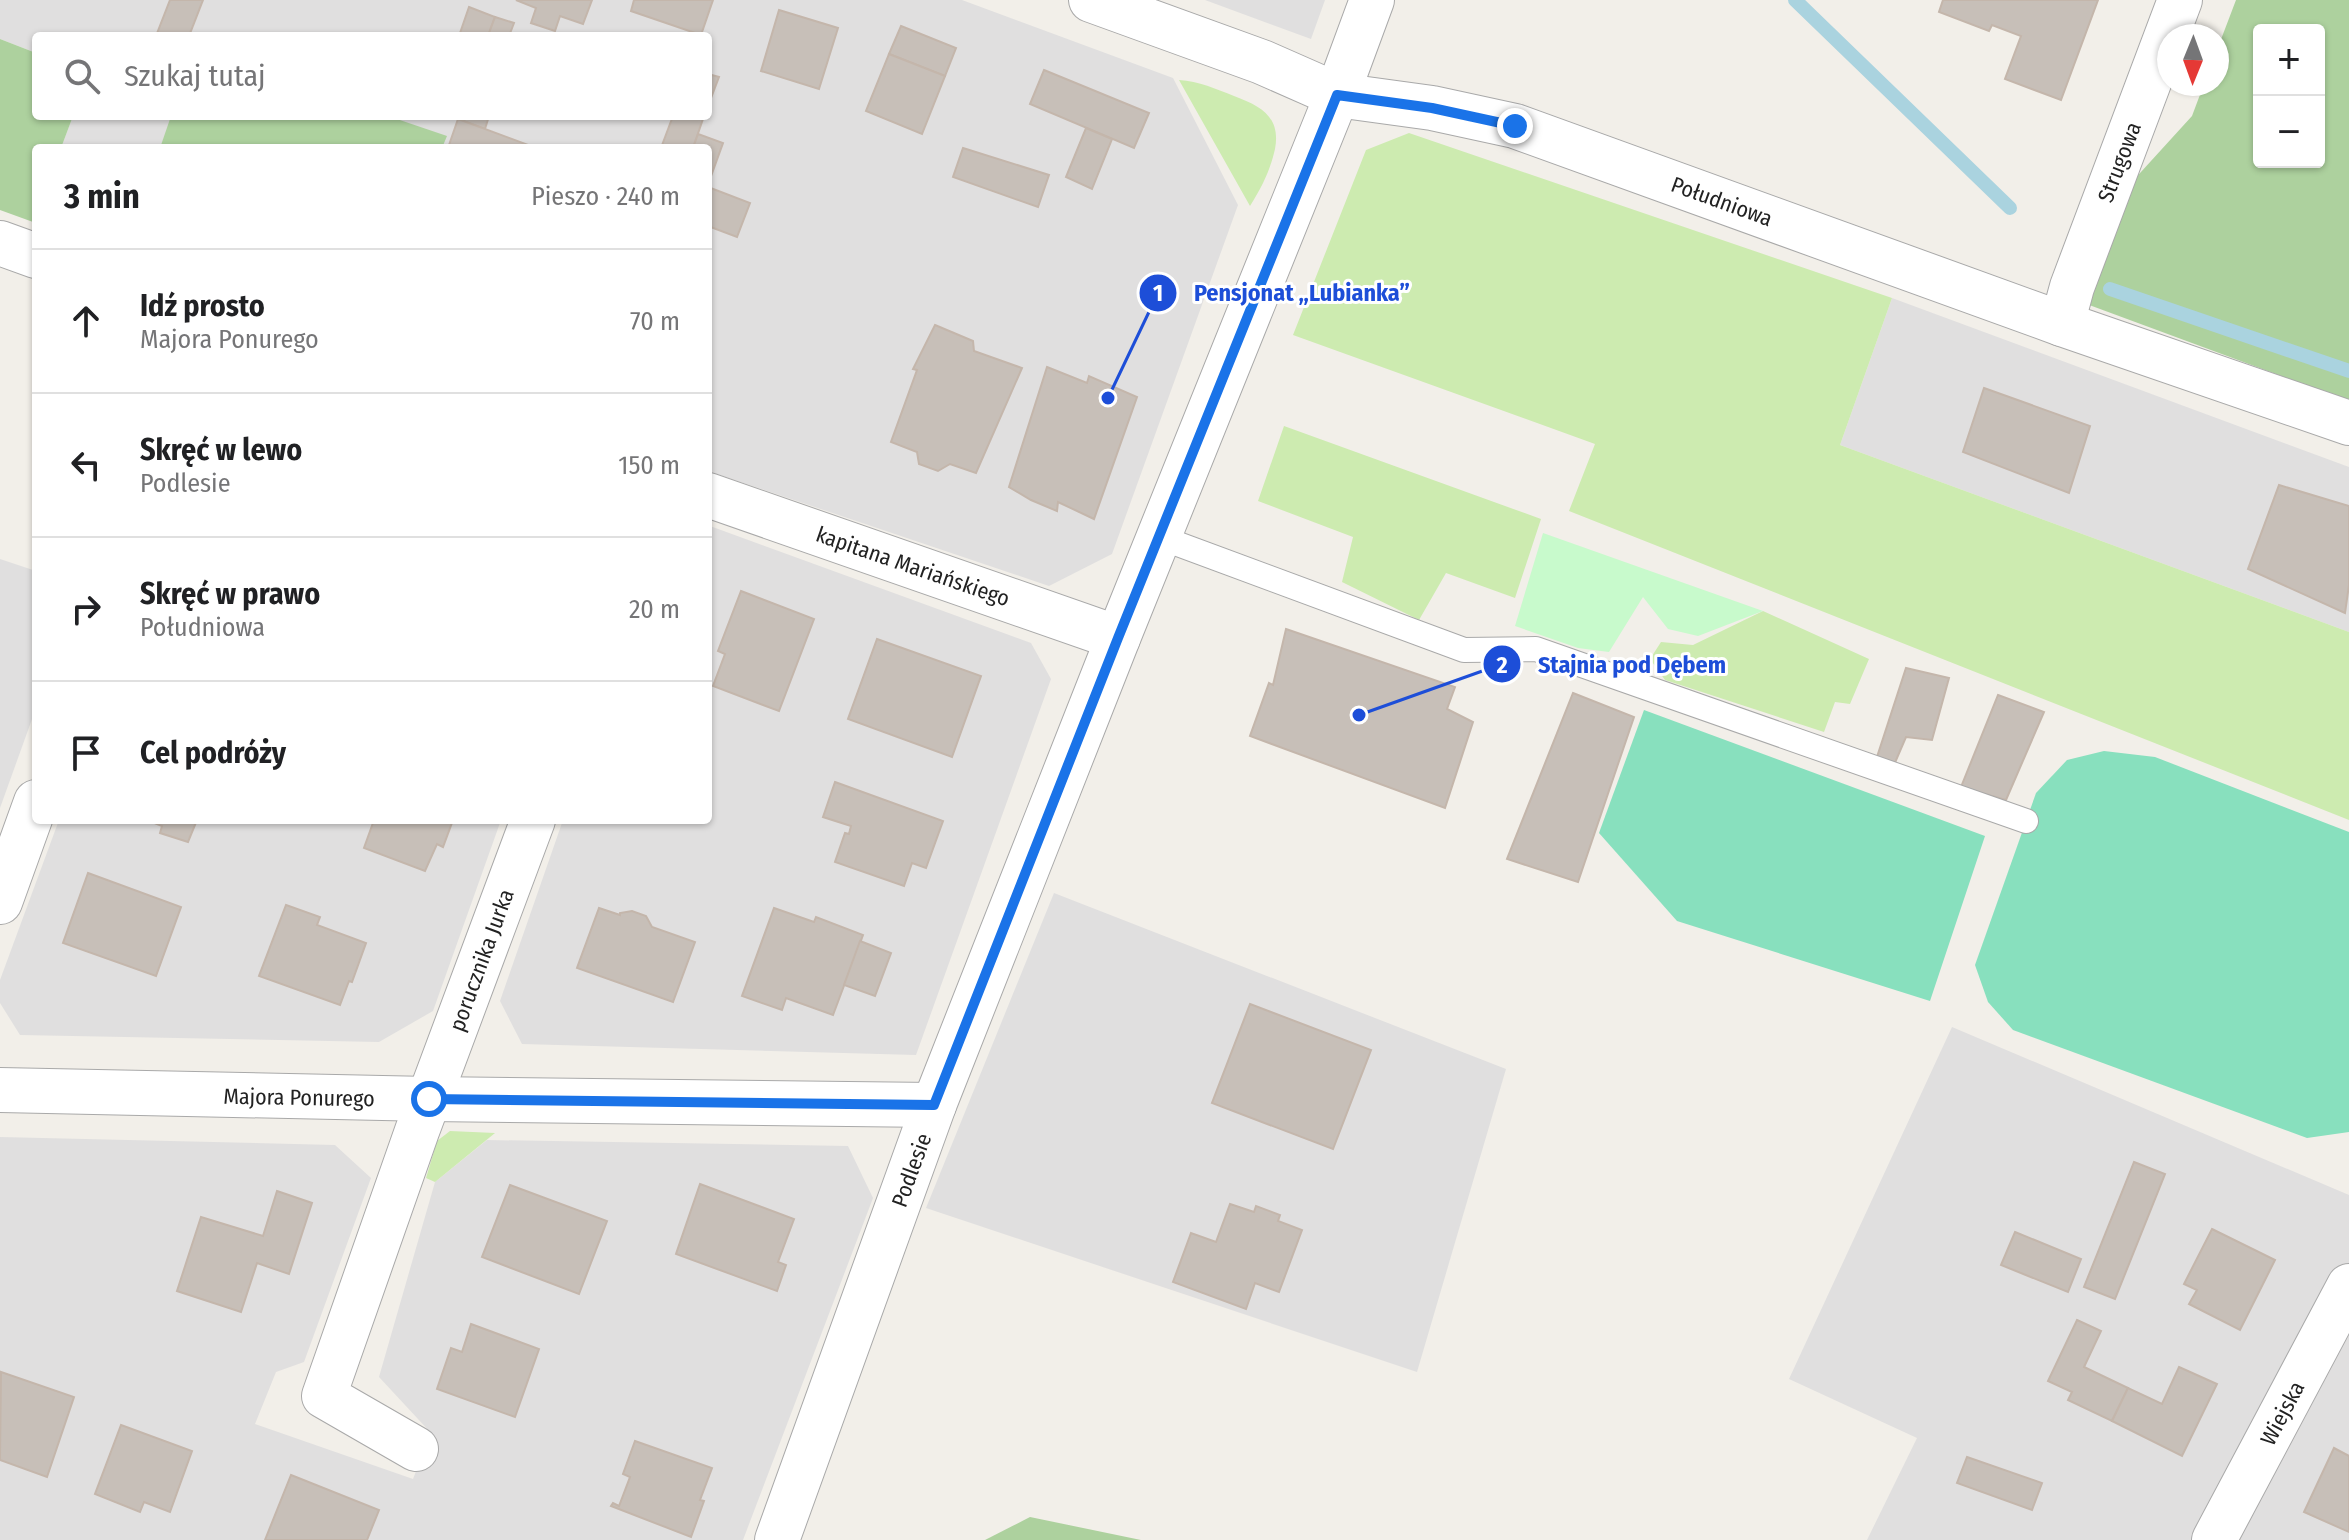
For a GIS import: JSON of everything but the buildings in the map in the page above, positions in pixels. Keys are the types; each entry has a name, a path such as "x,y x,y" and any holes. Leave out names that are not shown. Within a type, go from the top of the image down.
{"street":[{"name":"Południowa","path":"1091,0 1262,62 1337,95 1432,108 1515,126 2062,324 2349,423"},
{"name":"Podlesie","path":"777,1540 934,1105 1337,95 1372,0"},
{"name":"Strugowa","path":"2062,324 2072,287 2180,0"},
{"path":"0,243 32,255"},
{"name":"kapitana Mariańskiego","path":"712,496 1118,638"},
{"path":"0,902 32,813"},
{"name":"porucznika Jurka","path":"416,1449 324,1396 429,1099 532,824"},
{"name":"Majora Ponurego","path":"0,1090 934,1105"},
{"name":"Wiejska","path":"2214,1540 2349,1286"}],"lane":[{"path":"1159,537 1464,650 1536,649 2026,821"}],"shaded area":[{"path":"0,0 962,0 1173,78 1238,205 1112,554 1049,586 712,472 712,144 62,144 72,120 712,120 712,32 32,32 32,51 0,39"},
{"path":"1205,0 1325,0 1311,39"},
{"path":"1892,298 2349,467 2349,632 1840,445"},
{"path":"712,527 1031,643 1051,679 916,1055 522,1044 500,1001 562,824 712,824"},
{"path":"0,559 32,570 32,719 0,808"},
{"path":"58,824 500,824 433,1011 379,1042 20,1035 0,1003 0,980"},
{"path":"1054,893 1506,1069 1417,1372 926,1208"},
{"path":"1952,1027 2349,1195 2349,1540 1867,1540 1917,1438 1789,1379"},
{"path":"0,1137 335,1145 371,1178 304,1362 276,1372 255,1424 413,1479 431,1433 379,1377 435,1182 487,1140 848,1146 873,1198 743,1540 0,1540"}],"green space":[{"path":"2236,0 2349,0 2349,401 2073,299 2120,195 2192,116 2200,96 2229,96 2227,24"},
{"path":"0,39 32,51 32,120 72,120 62,144 32,144 32,222 0,210"},
{"path":"1179,80 1244,100 1267,114 1272,121 1276,138 1273,157 1250,206"},
{"path":"170,120 400,120 447,136 444,144 161,144"},
{"path":"1409,133 1892,298 1840,445 2349,632 2349,820 1569,511 1595,444 1293,335 1366,150"},
{"path":"1284,426 1541,519 1515,598 1446,573 1419,620 1342,582 1353,537 1258,501"},
{"path":"1543,533 1763,611 1698,636 1668,629 1643,597 1609,652 1578,648 1515,626"},
{"path":"1763,611 1869,659 1850,704 1835,702 1824,732 1665,680 1650,659 1661,642 1693,645"},
{"path":"1644,710 1985,836 1930,1001 1677,921 1599,833"},
{"path":"2104,751 2155,757 2349,832 2349,1132 2307,1138 2013,1030 1988,1002 1975,965 2036,793 2067,760"},
{"path":"450,1131 495,1133 435,1182 426,1178 437,1141"},
{"path":"1030,1517 1141,1540 985,1540"}],"waterway":[{"path":"1795,0 2010,208"},
{"path":"2110,289 2349,371"}],"place":[{"name":"Pensjonat „Lubianka”","path":"1108,398"},
{"name":"Stajnia pod Dębem","path":"1359,715"}],"route":[{"path":"429,1099 934,1105 1337,95 1432,108 1515,126"}]}
